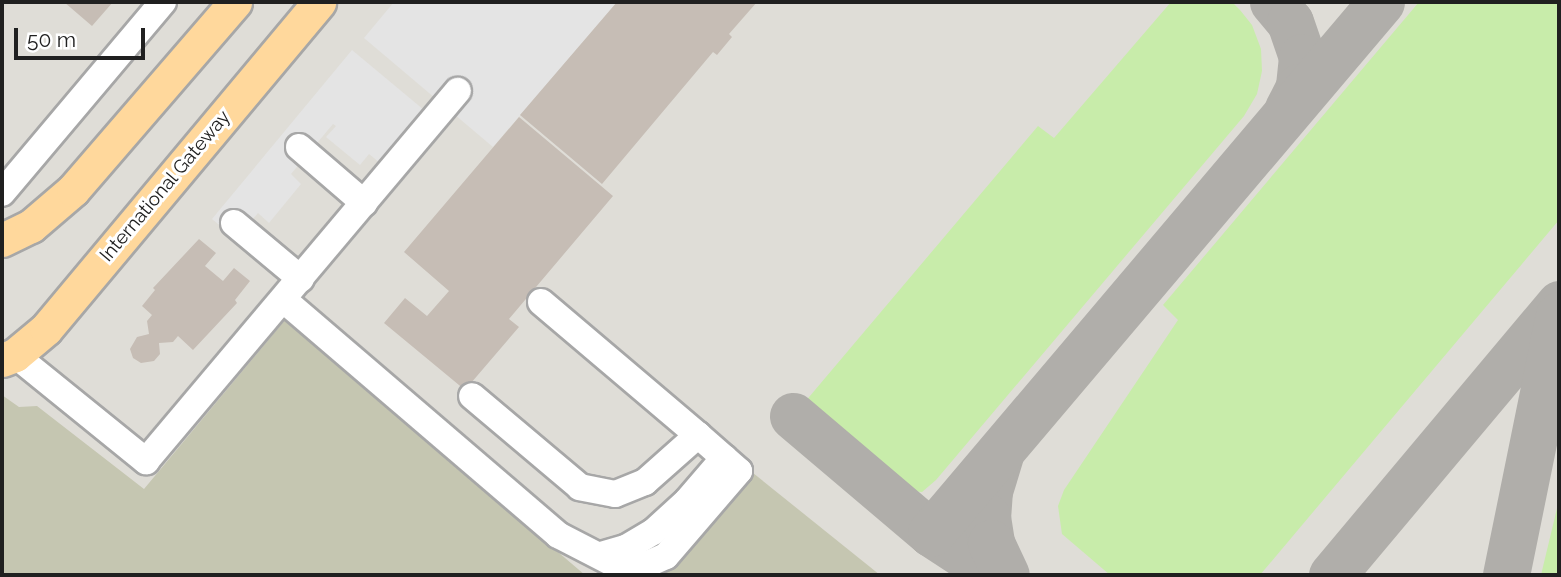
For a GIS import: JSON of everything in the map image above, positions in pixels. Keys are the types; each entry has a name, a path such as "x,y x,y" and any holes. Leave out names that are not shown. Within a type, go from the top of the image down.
{"main road":[{"path":"2,240 32,226 72,190 235,2"},
{"name":"International Gateway","path":"8,358 46,329 319,2"}],"lane":[{"path":"2,193 163,2"},
{"path":"8,358 146,461 458,91"},
{"path":"299,147 364,203"},
{"path":"234,223 301,279"},
{"path":"284,300 558,535 579,548 601,555 626,548 653,532 731,464 541,302"},
{"path":"472,396 580,486 615,494 645,482 698,435"}],"shaded area":[{"path":"2,2 1559,2 1559,575 2,575"},
{"path":"394,2 617,2 493,147 364,38"},
{"path":"352,50 424,110 380,163 369,154 360,165 326,137 336,126 333,124 291,174 301,184 269,223 258,213 236,239 212,219"},
{"path":"285,320 585,575 2,575 2,395 19,407 37,406 144,489"},
{"path":"748,469 880,575 657,575"}],"green space":[{"path":"1171,2 1232,2 1240,10 1252,25 1261,49 1262,71 1257,94 1244,116 936,480 922,492 901,490 805,409 804,403 1038,126 1054,138"},
{"path":"1419,2 1559,2 1559,220 1260,575 1110,575 1062,534 1058,506 1064,490 1178,320 1163,305"},
{"path":"1559,500 1559,575 1541,575"}],"building":[{"path":"64,2 113,2 92,26"},
{"path":"617,2 757,2 729,34 732,37 717,55 713,52 602,184 520,115"},
{"path":"519,117 613,196 509,319 519,327 465,390 384,323 405,298 427,316 449,291 404,252"},
{"path":"199,239 216,253 205,266 223,281 234,268 250,281 235,300 237,303 193,350 178,336 173,342 159,343 160,354 154,361 141,363 133,358 130,349 137,337 149,334 147,321 152,315 142,306 155,290 153,288"}],"taxiway":[{"path":"1273,2 1290,22 1302,57 1299,87 1288,109"},
{"path":"931,533 1381,2"},
{"path":"1332,575 1559,304"},
{"path":"1506,575 1559,315"},
{"path":"793,416 931,533 995,575"},
{"path":"1000,455 989,490 987,517 991,543 1006,575"}]}
